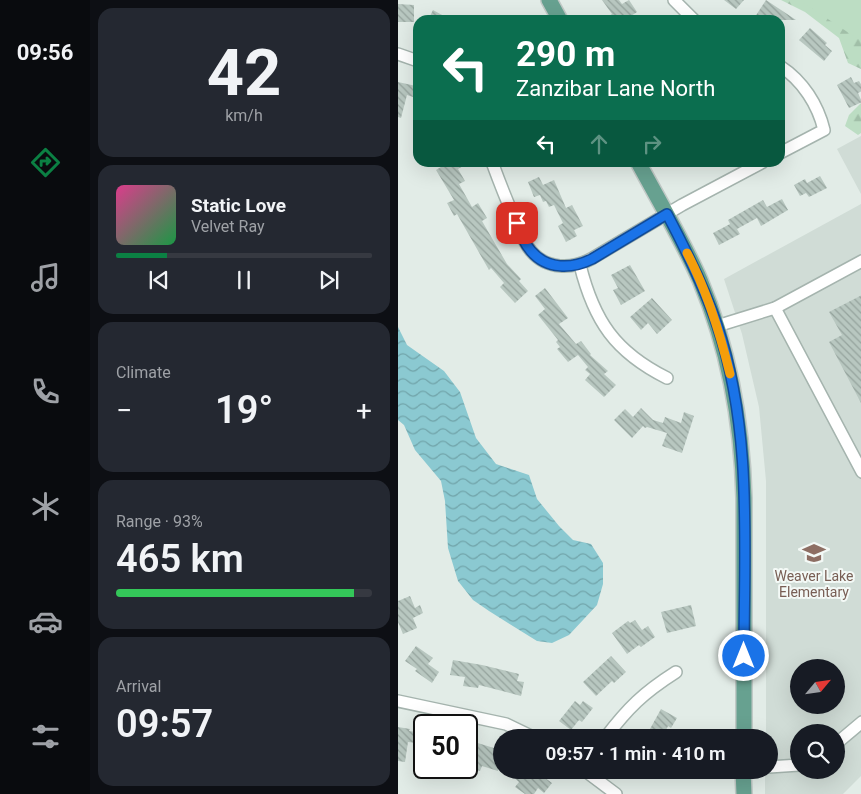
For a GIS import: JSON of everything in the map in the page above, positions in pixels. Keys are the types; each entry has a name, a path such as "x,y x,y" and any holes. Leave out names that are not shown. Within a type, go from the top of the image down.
{"main road":[{"path":"549,0 557,15"},
{"path":"641,167 697,274 717,326 736,403 743,467 744,729"},
{"path":"744,779 744,794"}],"street":[{"path":"674,0 689,15"},
{"path":"398,54 413,59"},
{"path":"785,70 805,88 819,113 824,130 785,150"},
{"path":"494,167 523,238 531,252 541,260 562,267 580,265 667,214 754,167"},
{"path":"717,326 775,308 862,260"},
{"path":"580,265 595,312 609,333 626,352 646,368 667,378"},
{"path":"775,308 862,472"},
{"path":"612,729 626,710 638,699 676,672"},
{"path":"398,701 506,724 516,729"},
{"path":"845,736 862,722"},
{"path":"596,779 616,794"}],"shaded area":[{"path":"861,136 861,194 837,149"},
{"name":"Weaver Lake Elementary","path":"861,204 862,775 843,794 765,794 765,779 778,779 778,729 766,729 766,481 759,407 742,334 724,279"}],"green space":[{"path":"781,0 861,0 861,69 848,63 839,38 805,12"},
{"path":"799,0 861,0 861,41"},
{"path":"861,103 861,133 858,135 845,126 849,115"}],"water":[{"path":"398,327 407,345 444,371 460,392 476,438 496,464 529,475 537,499 559,526 573,540 591,544 603,563 603,584 597,605 569,635 552,643 537,641 473,600 458,581 448,548 445,501 441,481 415,450 404,425 398,420"}],"building":[{"path":"602,0 619,0 622,4 629,0 637,12 632,15 610,15 612,14"},
{"path":"724,0 744,0 736,9"},
{"path":"766,0 796,20 785,20 785,15 756,15"},
{"path":"398,4 414,5 413,22 398,22"},
{"path":"433,10 442,15 430,15"},
{"path":"810,28 827,43 825,45 832,51 824,61 799,40"},
{"path":"851,77 854,83 859,81 862,86 862,91 858,93 862,102 849,108 837,85"},
{"path":"398,82 413,85 413,97 407,95 401,118 398,117"},
{"path":"441,167 461,167 458,169 465,181 459,184 472,207 478,203 487,218 482,221 507,264 521,279 519,281 528,291 515,303 500,287 504,283 491,268 489,270 457,214 454,216 447,203 454,200 436,170"},
{"path":"820,176 827,188 809,197 806,193 800,196 794,185 805,179 807,183"},
{"path":"539,177 543,185 554,180 566,208 572,205 583,226 574,230 577,236 566,242 558,226 563,223 554,205 549,207 546,201 543,202 540,195 534,197 528,182"},
{"path":"782,199 788,210 761,226 757,218 737,229 740,234 719,245 713,233 730,224 728,220 763,200 767,207"},
{"path":"630,265 645,291 621,305 613,290 618,288 611,275"},
{"path":"545,288 568,318 559,324 576,344 581,341 590,355 608,371 604,374 616,385 604,397 585,380 590,374 585,370 588,367 578,355 568,362 557,349 560,347 556,342 558,340 538,315 545,309 535,296"},
{"path":"862,295 862,405 829,342 842,335 829,312"},
{"path":"652,298 672,320 657,334 648,323 641,330 630,317"},
{"path":"641,408 653,420 663,423 665,417 681,423 684,412 694,416 682,453 662,446 667,433 643,426 632,438 614,420 625,409 633,417"},
{"path":"410,596 415,608 420,605 423,613 413,618 417,628 403,634 398,622 398,601"},
{"path":"691,605 696,626 667,633 661,612"},
{"path":"635,620 642,630 648,626 655,637 627,654 612,633 628,621 630,623"},
{"path":"416,646 433,658 428,664 439,672 432,683 405,661"},
{"path":"611,656 626,672 614,683 612,681 596,696 583,682"},
{"path":"453,660 519,674 517,681 524,682 521,696 479,685 478,688 463,686 465,677 450,675"},
{"path":"575,701 580,705 583,701 593,708 582,722 579,720 572,729 559,721"},
{"path":"661,709 677,718 671,728 668,726 666,729 650,729"},
{"path":"398,727 410,729 409,731 413,732 413,743 408,742 405,762 398,761"},
{"path":"478,743 493,748 493,769 482,766 480,771 478,770"},
{"path":"515,779 546,779 552,783 544,793 538,788 534,794 525,794 515,787 519,782"}],"slow traffic":[{"path":"687,253 717,326 730,374"}],"place":[{"name":"Weaver Lake Elementary","path":"814,553"}],"route":[{"path":"517,223 531,252 541,260 562,267 572,267 592,259 667,214 696,270 717,326 730,372 736,403 740,429 744,498 744,656"}]}
